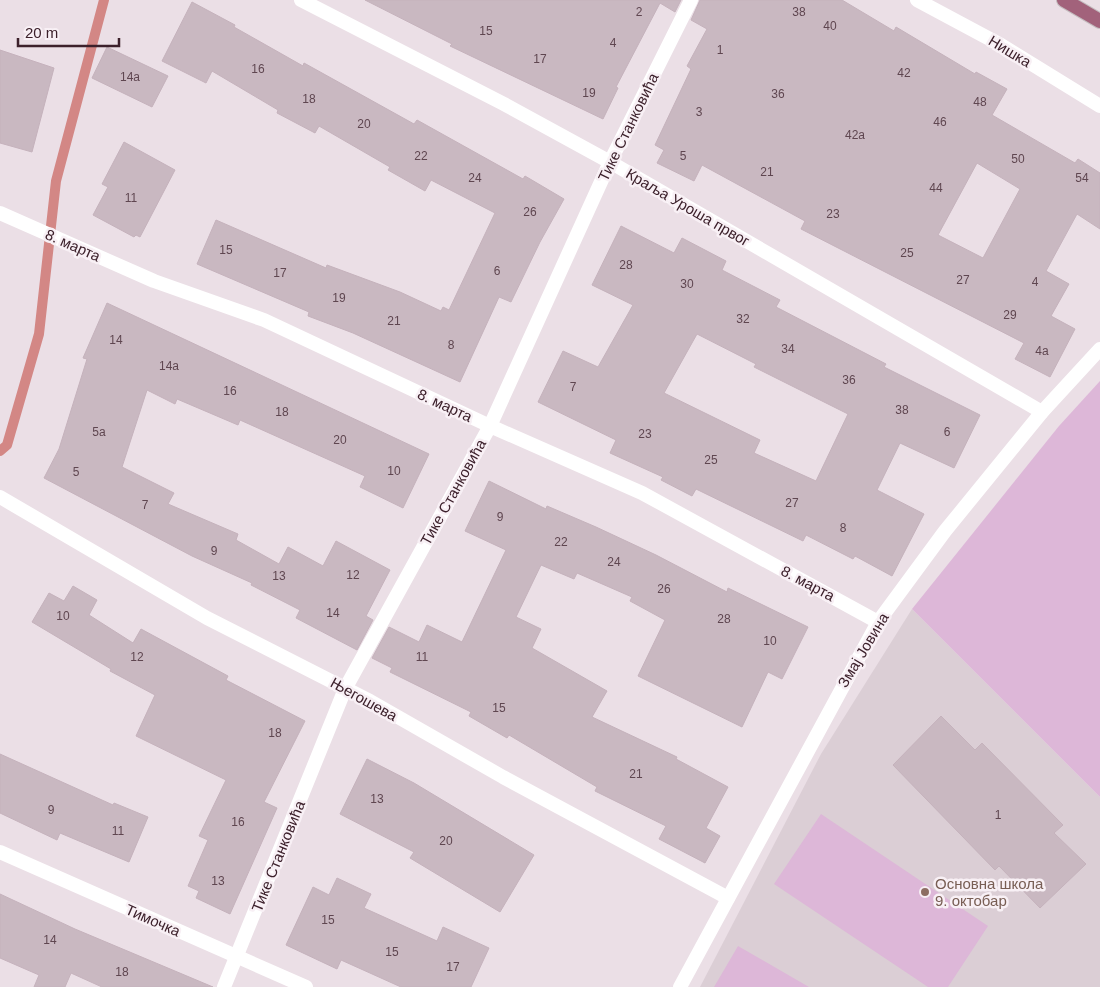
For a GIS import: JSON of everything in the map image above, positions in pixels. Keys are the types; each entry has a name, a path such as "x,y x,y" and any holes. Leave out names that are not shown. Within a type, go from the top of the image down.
{"main road":[{"path":"1064,0 1100,21"}],"street":[{"name":"Краља Уроша првог","path":"301,0 504,104 610,162 1042,412"},
{"name":"Тике Станковића","path":"224,987 345,689 490,426 610,162 690,0"},
{"name":"Нишка","path":"917,0 1001,45 1100,106"},
{"name":"8. марта","path":"0,213 154,281 264,320 490,426 642,493 878,622"},
{"name":"Змај Јовина","path":"680,987 878,622 945,530 1042,412 1100,349"},
{"name":"Његошева","path":"0,497 208,618 345,689 503,777 728,898"},
{"name":"Тимочка","path":"0,852 306,987"}],"shaded area":[{"path":"1100,381 1100,797 912,609 1059,426"},
{"name":"Основна школа 9. октобар","path":"912,609 1100,797 1100,987 700,987 821,754"},
{"path":"821,814 988,926 948,987 928,987 774,884"},
{"path":"738,946 809,987 714,987"}],"building":[{"path":"365,0 681,0 675,12 660,3 616,87 618,88 603,119 450,46 452,44"},
{"path":"700,0 842,0 894,31 896,27 975,74 976,72 1007,89 992,115 1075,163 1078,159 1100,173 1100,229 1077,214 1046,271 1069,284 1051,316 1075,329 1050,377 1015,359 1024,343 801,229 805,221 702,165 694,181 657,163 664,150 655,145 691,69 687,66 707,29 691,20","holes":["977,163 1020,189 983,258 938,235"]},
{"path":"192,2 235,25 234,27 303,66 304,63 414,124 417,120 523,179 525,176 564,199 540,242 511,302 499,297 460,382 353,333 308,316 309,312 197,264 216,220 326,268 327,265 400,292 441,311 443,307 449,310 495,213 431,180 425,191 388,170 390,167 319,126 315,133 277,113 278,110 212,71 206,83 162,61"},
{"path":"107,47 168,76 152,107 92,78"},
{"path":"0,50 54,68 32,152 0,143"},
{"path":"124,142 175,170 140,237 136,235 134,237 93,215 108,187 102,184"},
{"path":"621,226 674,253 682,238 726,261 722,270 780,300 776,307 886,364 884,367 980,415 954,468 900,443 877,490 924,514 892,576 855,556 853,559 806,535 803,541 696,489 692,496 661,480 663,477 610,453 616,440 538,402 563,351 598,367 633,305 592,285","holes":["697,334 756,364 754,367 848,414 816,481 754,453 760,440 664,393"]},
{"path":"107,303 429,454 403,508 360,487 365,476 240,420 238,425 177,399 175,404 147,390 122,467 174,493 168,504 238,534 236,540 279,564 288,547 323,566 336,541 390,570 366,616 373,620 357,650 296,618 300,610 251,585 252,583 192,556 44,478 59,449 87,359 83,358"},
{"path":"489,481 546,509 547,506 596,527 656,555 727,592 728,588 808,627 782,679 768,672 742,727 638,676 665,620 630,601 632,597 577,573 574,579 541,565 516,617 541,629 532,648 607,691 592,717 677,757 676,759 728,787 706,828 720,836 705,863 659,839 666,826 595,791 597,787 509,735 507,738 469,716 471,712 390,672 392,668 372,658 389,627 419,642 427,625 462,642 506,550 465,531"},
{"path":"73,586 97,600 89,615 133,643 141,629 228,676 226,680 305,721 264,802 277,808 230,914 196,898 199,891 188,886 208,840 199,836 226,780 136,736 155,695 110,671 111,669 32,622 49,593 64,601"},
{"path":"941,716 975,750 982,743 1063,825 1054,833 1086,864 1040,908 999,866 995,870 893,765"},
{"path":"0,754 113,805 114,803 148,817 129,862 60,833 57,840 0,813"},
{"path":"367,759 414,783 534,855 500,912 410,858 414,852 340,814"},
{"path":"337,878 371,894 364,908 437,941 443,927 489,948 471,987 401,987 341,960 337,969 286,945 313,887 329,895"},
{"path":"0,894 75,929 213,987 102,987 71,973 65,987 34,987 39,975 0,958"}],"waterway":[{"path":"0,451 7,445 39,334 56,181 104,0"}],"place":[{"name":"Основна школа 9. октобар","path":"925,892"}]}
